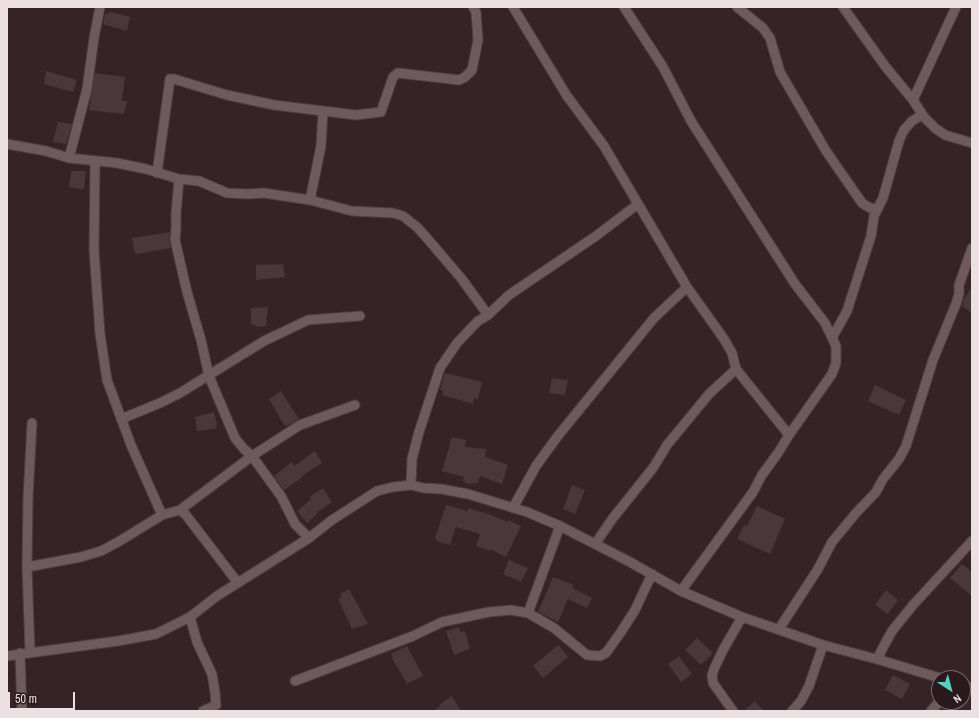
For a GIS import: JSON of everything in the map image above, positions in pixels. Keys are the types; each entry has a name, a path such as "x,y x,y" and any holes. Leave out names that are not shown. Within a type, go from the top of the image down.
{"street":[{"path":"70,158 87,89 100,7"},
{"path":"157,173 170,79 227,95 274,105 356,115 382,112 393,77 398,73 459,80 465,77 472,70 478,40 476,12 473,7"},
{"path":"513,7 567,96 604,146 687,287 724,339 732,353 736,369 789,435"},
{"path":"624,7 662,67 692,122 795,284 825,323 836,346 837,352 836,363 832,374 789,435 752,492 681,591"},
{"path":"737,7 763,28 770,38 780,72 826,151 862,203 870,208 877,209"},
{"path":"843,7 885,66 913,100 922,115 935,128 945,135 972,143"},
{"path":"913,100 956,7"},
{"path":"310,200 321,146 323,111"},
{"path":"832,338 847,311 871,236 877,209 883,198 899,141 904,130 912,121 922,115"},
{"path":"7,144 46,151 70,158 117,163 179,180 198,181 227,193 264,193 310,200 352,211 393,213 403,216 417,227 426,237 461,278 488,315"},
{"path":"95,161 94,250 100,334 107,380 131,445 162,515"},
{"path":"179,180 174,240 201,340 209,376 235,438 252,456 281,496 295,524 309,538"},
{"path":"411,486 412,459 419,432 440,368 456,343 478,321 488,315 509,295 596,236 638,204"},
{"path":"779,629 818,569 832,542 876,492 883,479 899,460 906,446 933,360 956,304 959,294 959,285 972,248"},
{"path":"513,508 536,466 557,437 654,318 687,287"},
{"path":"121,419 160,403 209,376 264,341 308,320 360,316"},
{"path":"595,544 613,518 653,468 667,445 710,394 736,369"},
{"path":"27,567 81,557 101,551 162,515 180,510 252,456 300,425 355,405"},
{"path":"30,652 27,567 28,498 32,423"},
{"path":"7,656 20,653 118,641 156,634 190,617 217,596 309,538 332,520 377,491 393,487 411,486 468,494 528,512 595,544 681,591 742,617 823,645 931,675"},
{"path":"180,510 186,515 238,583"},
{"path":"528,614 560,526"},
{"path":"880,660 880,652 892,631 913,605 972,541"},
{"path":"294,681 368,654 413,636 442,622 489,612 511,610 528,614 554,628 587,655 600,656 606,653 635,610 652,574"},
{"path":"190,617 197,642 212,674 215,692 216,706 203,711"},
{"path":"733,711 713,683 712,676 723,650 742,617"},
{"path":"792,711 804,696 823,645"},
{"path":"20,653 22,711"}],"building":[{"path":"111,12 130,17 127,31 103,24 105,14"},
{"path":"46,71 77,80 73,92 44,84"},
{"path":"95,73 125,77 122,101 127,101 124,114 89,110"},
{"path":"58,122 72,124 66,144 53,142"},
{"path":"71,171 86,171 84,189 69,187"},
{"path":"170,232 169,240 171,248 136,254 132,238"},
{"path":"283,264 285,277 256,280 256,265"},
{"path":"972,287 972,313 962,306 964,299"},
{"path":"268,307 266,326 258,327 251,324 251,308"},
{"path":"445,373 482,382 478,399 474,398 473,404 442,395 443,391 440,390"},
{"path":"552,378 568,380 565,395 549,393"},
{"path":"875,385 906,400 899,415 868,401"},
{"path":"281,391 299,419 287,426 284,425 269,399"},
{"path":"214,412 217,425 215,429 197,431 195,417"},
{"path":"452,437 466,440 465,447 486,449 485,457 508,465 502,484 480,476 478,483 468,484 463,481 464,477 442,471"},
{"path":"315,451 322,463 284,490 274,476 292,462 294,466"},
{"path":"572,485 585,490 575,514 563,509"},
{"path":"323,488 332,502 317,512 318,513 307,523 297,511 311,499 309,497"},
{"path":"446,505 467,511 468,508 508,522 509,520 521,526 506,557 490,549 490,551 476,546 480,534 456,527 450,545 436,541 437,539 435,538"},
{"path":"757,506 785,519 770,554 737,539 744,525 747,526"},
{"path":"509,560 528,568 521,582 503,574"},
{"path":"962,564 972,572 972,596 950,578"},
{"path":"553,577 574,585 572,588 592,598 587,608 568,599 558,622 538,612"},
{"path":"349,589 368,624 352,629 338,599 341,597 341,593"},
{"path":"886,590 898,600 888,614 875,605"},
{"path":"459,627 460,632 465,631 470,649 454,655 446,631"},
{"path":"697,638 713,653 701,665 685,650"},
{"path":"558,645 568,657 543,678 533,666"},
{"path":"407,646 423,676 407,684 391,654"},
{"path":"679,656 692,674 681,682 668,664"},
{"path":"893,675 910,684 902,699 885,690"},
{"path":"452,696 461,711 434,711 440,706 439,705"},
{"path":"755,701 764,711 744,711"}]}
